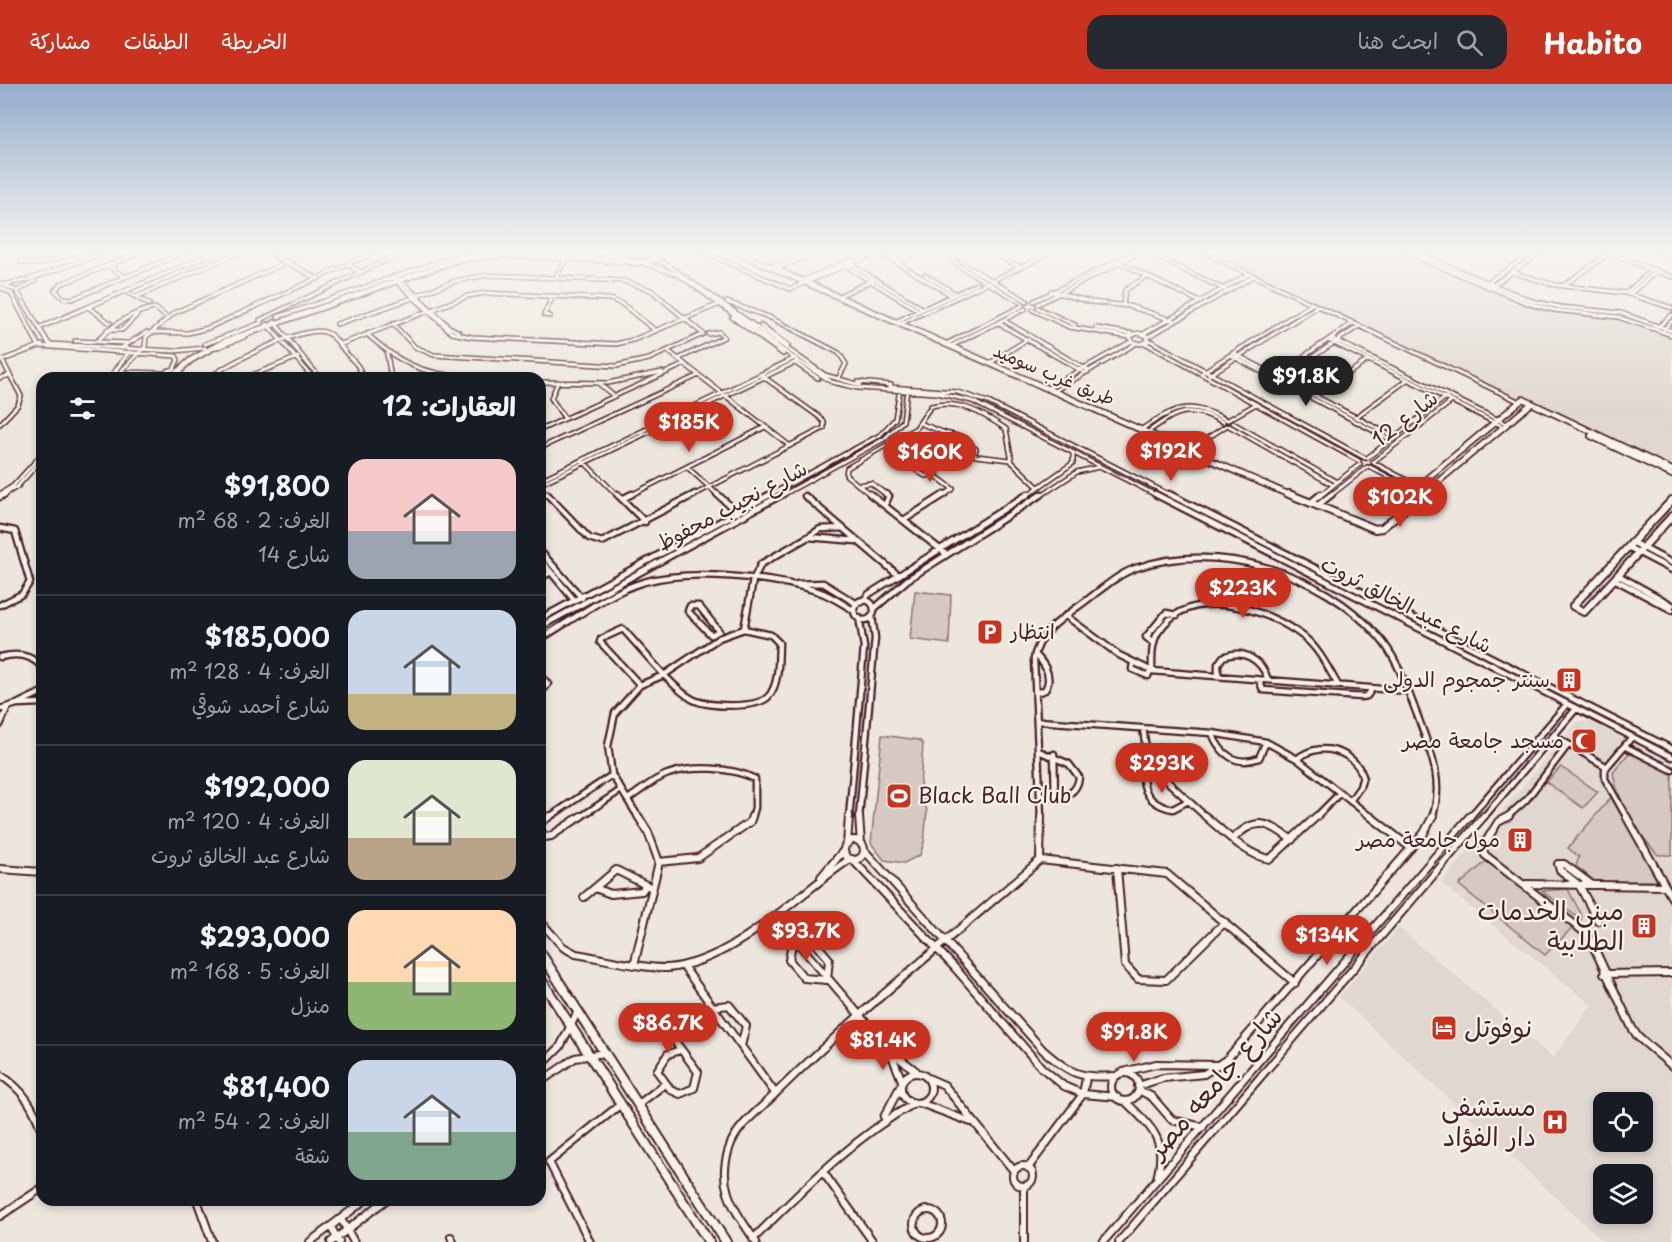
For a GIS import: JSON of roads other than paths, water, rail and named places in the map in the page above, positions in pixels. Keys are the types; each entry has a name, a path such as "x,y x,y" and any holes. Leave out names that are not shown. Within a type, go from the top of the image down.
{"street":[{"path":"17,305 39,345"},
{"path":"25,305 46,342"},
{"path":"39,328 93,305"},
{"path":"119,350 139,339 165,316 190,305"},
{"path":"139,339 145,339 170,315 192,305"},
{"path":"151,332 188,333 208,328 260,305"},
{"path":"39,345 181,351 205,346 261,323 260,320 291,305"},
{"path":"278,317 312,305"},
{"path":"180,372 206,350 326,305"},
{"path":"337,324 391,305"},
{"path":"423,305 445,329 463,335 610,345 628,342 714,305"},
{"path":"339,345 447,305"},
{"path":"548,305 543,315 550,316"},
{"path":"622,305 655,330"},
{"path":"671,305 703,334"},
{"path":"725,305 798,359 838,379 888,384 894,387"},
{"name":"شارع عبد الخالق ثروت","path":"725,305 820,376 845,386 957,392 988,402 1672,749"},
{"path":"730,305 767,317 835,349 845,358 846,363 843,374 838,379"},
{"name":"طريق غرب سوميد","path":"856,305 1355,523 1379,529 1505,426"},
{"path":"914,305 920,309"},
{"path":"897,323 930,305"},
{"path":"897,323 934,305"},
{"path":"1033,310 1037,305"},
{"path":"1037,305 1071,324 1134,334 1146,339 1360,462 1371,465 1415,488 1521,401"},
{"path":"1124,305 1172,321 1203,305"},
{"path":"1054,391 1146,339 1196,305"},
{"path":"1203,372 1310,305"},
{"path":"1315,305 1672,470"},
{"path":"1538,305 1548,309 1610,315 1672,333"},
{"path":"948,345 998,323 1023,306"},
{"path":"948,345 1023,306 1069,327 1131,339 1137,344"},
{"path":"1208,375 1318,306"},
{"path":"88,307 110,323"},
{"path":"96,342 107,330 138,314 154,308 165,316"},
{"path":"107,330 122,330 138,314"},
{"path":"1657,327 1672,315"},
{"path":"1003,320 1028,339"},
{"path":"1663,330 1672,321"},
{"path":"998,323 1087,372"},
{"path":"1277,378 1353,323"},
{"path":"275,324 315,372"},
{"path":"393,324 415,347 442,357 607,366 636,363 703,334 717,331 724,336 678,359"},
{"path":"231,335 269,326"},
{"path":"269,326 308,372"},
{"path":"1332,340 1359,326"},
{"path":"218,372 236,359 321,331 330,334 359,366 360,372"},
{"path":"367,334 387,353 404,365 420,372"},
{"path":"708,334 717,341"},
{"path":"1048,388 1131,339 1134,334"},
{"path":"117,372 128,360 143,350 146,345 145,339"},
{"path":"990,363 1028,339"},
{"path":"1256,339 1262,342"},
{"path":"1332,340 1446,397"},
{"path":"75,341 128,344"},
{"path":"0,424 20,400 1,360 46,342 176,356 181,351"},
{"path":"170,372 205,346"},
{"path":"668,351 790,446"},
{"path":"128,360 129,352"},
{"path":"387,353 390,372"},
{"path":"1232,354 1393,439"},
{"path":"174,369 178,360 176,356"},
{"path":"259,372 300,356"},
{"path":"546,481 798,359"},
{"name":"شارع عبد الخالق ثروت","path":"798,359 836,380 860,385 894,387 900,390"},
{"path":"1369,359 1407,380 1505,426 1530,405"},
{"path":"1316,396 1369,359"},
{"path":"546,427 685,364"},
{"path":"546,382 598,383 633,379 677,368"},
{"path":"0,378 10,375"},
{"path":"546,445 699,375"},
{"path":"1208,375 1366,458 1371,465"},
{"path":"546,490 590,538 597,542 608,541 822,430 824,422 762,376"},
{"path":"1277,378 1356,417 1393,439"},
{"path":"1356,417 1407,380"},
{"path":"558,382 551,398 565,418"},
{"path":"598,383 614,396"},
{"name":"شارع عبد الخالق ثروت","path":"907,389 952,395 972,401 1672,757"},
{"name":"شارع نجيب محفوظ","path":"546,624 893,434 903,421 907,389"},
{"name":"شارع نجيب محفوظ","path":"546,616 886,430 898,413 900,390"},
{"name":"شارع 12","path":"1310,503 1446,397"},
{"name":"شارع 12","path":"1317,506 1453,400"},
{"path":"946,554 846,475 847,468 893,444 922,424 928,408 935,404 960,406 1006,429 1011,460"},
{"path":"1189,450 1256,404"},
{"path":"1530,405 1672,475"},
{"path":"1142,429 1181,406 1201,407 1335,483"},
{"path":"1148,432 1182,410 1200,410 1229,422"},
{"path":"922,424 945,433 974,455 1011,460 1038,487"},
{"path":"622,499 765,427"},
{"path":"893,444 936,474 952,490 904,520"},
{"path":"853,610 859,603 939,548 1062,473 1073,463 1073,453"},
{"path":"912,457 908,462 909,465 924,476 936,474"},
{"path":"584,461 645,522"},
{"path":"0,496 17,487 36,463"},
{"path":"687,467 742,517"},
{"path":"1102,468 1084,468 1068,477 892,590 875,608 872,616 875,638 859,818 861,844 1043,1050 1074,1076 1086,1078 1113,1076 1136,1067 1161,1065 1219,1065"},
{"path":"1062,473 1068,477"},
{"path":"858,485 874,485 889,496 885,505"},
{"path":"805,496 898,575"},
{"path":"1672,500 1573,606 1584,612 1672,516"},
{"path":"1181,507 1186,502"},
{"path":"830,518 830,537"},
{"path":"979,525 984,531"},
{"path":"744,629 753,580 761,564 817,530 829,527 841,528"},
{"path":"0,528 15,531 30,582 22,594 0,605"},
{"path":"839,538 841,528"},
{"path":"808,537 857,541"},
{"path":"1630,544 1672,570"},
{"path":"1641,550 1672,563"},
{"path":"928,1078 931,1093 917,1103 883,1119 862,1135 755,1240 727,1197 726,1162 730,1145 740,1130 775,1093 1040,860 1041,752 1035,654 1044,633 1119,576 1137,568 1186,559 1239,562 1302,581 1356,614 1396,663 1408,691 1441,788 1432,820 1385,881 1227,1059 1204,1074 1163,1078 1139,1088 1133,1100 1125,1101"},
{"path":"546,560 579,605"},
{"path":"546,564 585,602"},
{"path":"546,575 554,571"},
{"path":"546,636 646,581 679,576 791,584 823,583 840,598 859,618 864,647 845,847 851,859 939,951 1042,1068 1064,1086 1083,1094 1117,1097 1125,1101 1160,1138 1161,1166 1156,1180"},
{"path":"1616,577 1672,605"},
{"path":"1616,577 1672,610"},
{"path":"791,584 859,603 870,603 875,608"},
{"path":"1154,644 1146,638 1165,613 1177,615 1217,604 1236,606 1270,616 1303,636 1326,662 1338,685"},
{"path":"699,606 719,630 718,636 711,635 688,611 689,607 699,606"},
{"path":"1066,616 1133,664 1131,669 1148,676 1151,671 1154,644 1160,630 1177,615"},
{"path":"859,618 872,616"},
{"path":"634,965 648,887 659,862 648,832 612,775 608,746 615,713 640,685 665,674 718,636 744,629 771,635 779,643 771,694 765,702 754,706 697,702 682,693 665,674 622,629 601,639 600,642 640,685"},
{"path":"1218,675 1216,667 1219,660 1230,653 1239,653 1248,655 1264,666 1268,680"},
{"path":"1035,654 1046,665 1048,685 1045,690 1036,693"},
{"path":"0,657 25,655 36,660"},
{"path":"1151,671 1408,691"},
{"path":"1259,680 1263,690 1362,697 1367,696 1372,689"},
{"path":"0,709 36,695"},
{"path":"17,704 36,703"},
{"name":"شارع جامعه مصر","path":"1103,1242 1568,704"},
{"path":"0,725 8,707"},
{"name":"شارع جامعه مصر","path":"1119,1242 1576,709"},
{"path":"1038,721 1246,736 1266,742 1297,759 1411,848"},
{"path":"1143,728 1147,759 1154,769 1188,801 1255,855 1270,858 1340,793"},
{"path":"1212,733 1220,750 1235,761 1248,763 1259,758 1266,742"},
{"path":"1554,736 1606,767"},
{"path":"1632,737 1626,747 1606,767 1604,775 1672,898"},
{"path":"1568,745 1528,796 1506,819 1498,822 1496,829 1482,848 1485,855 1588,935 1604,974 1638,1037 1672,1066"},
{"path":"1626,747 1672,770"},
{"path":"1297,759 1308,750 1315,749 1333,750 1348,757 1356,764 1362,777 1362,785 1350,801"},
{"path":"1041,752 1067,759 1078,772 1079,779 1070,794 1055,798 1042,796"},
{"path":"1054,754 1055,798"},
{"path":"1154,769 1146,773 1143,788 1154,803 1173,809 1188,801"},
{"path":"628,799 662,777 676,772 742,772 754,779 754,808 750,822 698,858 659,862"},
{"path":"546,819 612,775"},
{"path":"546,837 551,836 621,790"},
{"path":"1233,839 1245,826 1258,823 1281,831 1292,840"},
{"path":"819,879 852,841 861,844"},
{"path":"546,927 568,951 634,965 665,968 683,966 732,947 775,916 819,879 851,859 860,857 864,850"},
{"path":"1040,860 1167,874 1295,983"},
{"path":"1592,885 1564,864 1558,864 1560,870 1579,885 1598,921"},
{"path":"1117,868 1125,964 1138,979 1166,980 1225,922"},
{"path":"0,869 36,872"},
{"path":"584,897 618,870 648,887"},
{"path":"1524,884 1664,886"},
{"path":"595,888 599,892 622,894 642,891 648,887"},
{"path":"775,916 827,980 890,1051 916,1071 944,1085 971,1122 1014,1171 1015,1181 1024,1186"},
{"path":"793,938 789,960 804,978 827,980"},
{"path":"793,938 812,939 829,959 827,980"},
{"path":"546,961 726,1242"},
{"path":"683,966 775,1093"},
{"path":"1604,974 1672,973"},
{"path":"546,987 709,1242"},
{"path":"712,1006 729,1005 746,1026 741,1046"},
{"path":"546,1061 560,1047 578,1011"},
{"path":"659,1020 698,1072 696,1083 690,1091 680,1094 671,1090 657,1071 659,1064 668,1054 680,1050"},
{"path":"890,1051 906,1099 971,1122"},
{"path":"546,1077 568,1061 606,1053"},
{"path":"883,1119 908,1074 916,1071"},
{"path":"1123,1072 1134,1078 1139,1088 1152,1097 1172,1120 1203,1126"},
{"path":"0,1075 16,1084 28,1097 36,1117"},
{"path":"1113,1076 1112,1089 1117,1097"},
{"path":"1028,1168 1083,1094 1086,1078"},
{"path":"639,1104 666,1083"},
{"path":"590,1242 549,1162 621,1104"},
{"path":"1014,1171 1019,1166 1028,1168 1032,1174 1031,1181 1024,1186"},
{"path":"823,1172 873,1242"},
{"path":"1024,1186 1024,1242"},
{"path":"0,1216 36,1192"},
{"path":"199,1206 212,1242"},
{"path":"310,1242 357,1206"},
{"path":"331,1227 336,1241 378,1206"},
{"path":"924,1209 935,1212 942,1222 939,1235 931,1241 921,1237 916,1230 916,1217 924,1209"},
{"path":"341,1219 354,1242"}],"place":[{"name":"انتظار","path":"990,632"},
{"name":"سنتر جمجوم الدولى","path":"1569,680"},
{"name":"مسجد جامعة مصر","path":"1584,741"},
{"name":"Black Ball Club","path":"899,796"},
{"name":"مول جامعة مصر","path":"1520,840"},
{"name":"مبنى الخدمات الطلابية","path":"1644,926"},
{"name":"نوفوتل","path":"1444,1028"},
{"name":"مستشفى دار الفؤاد","path":"1555,1122"}]}
